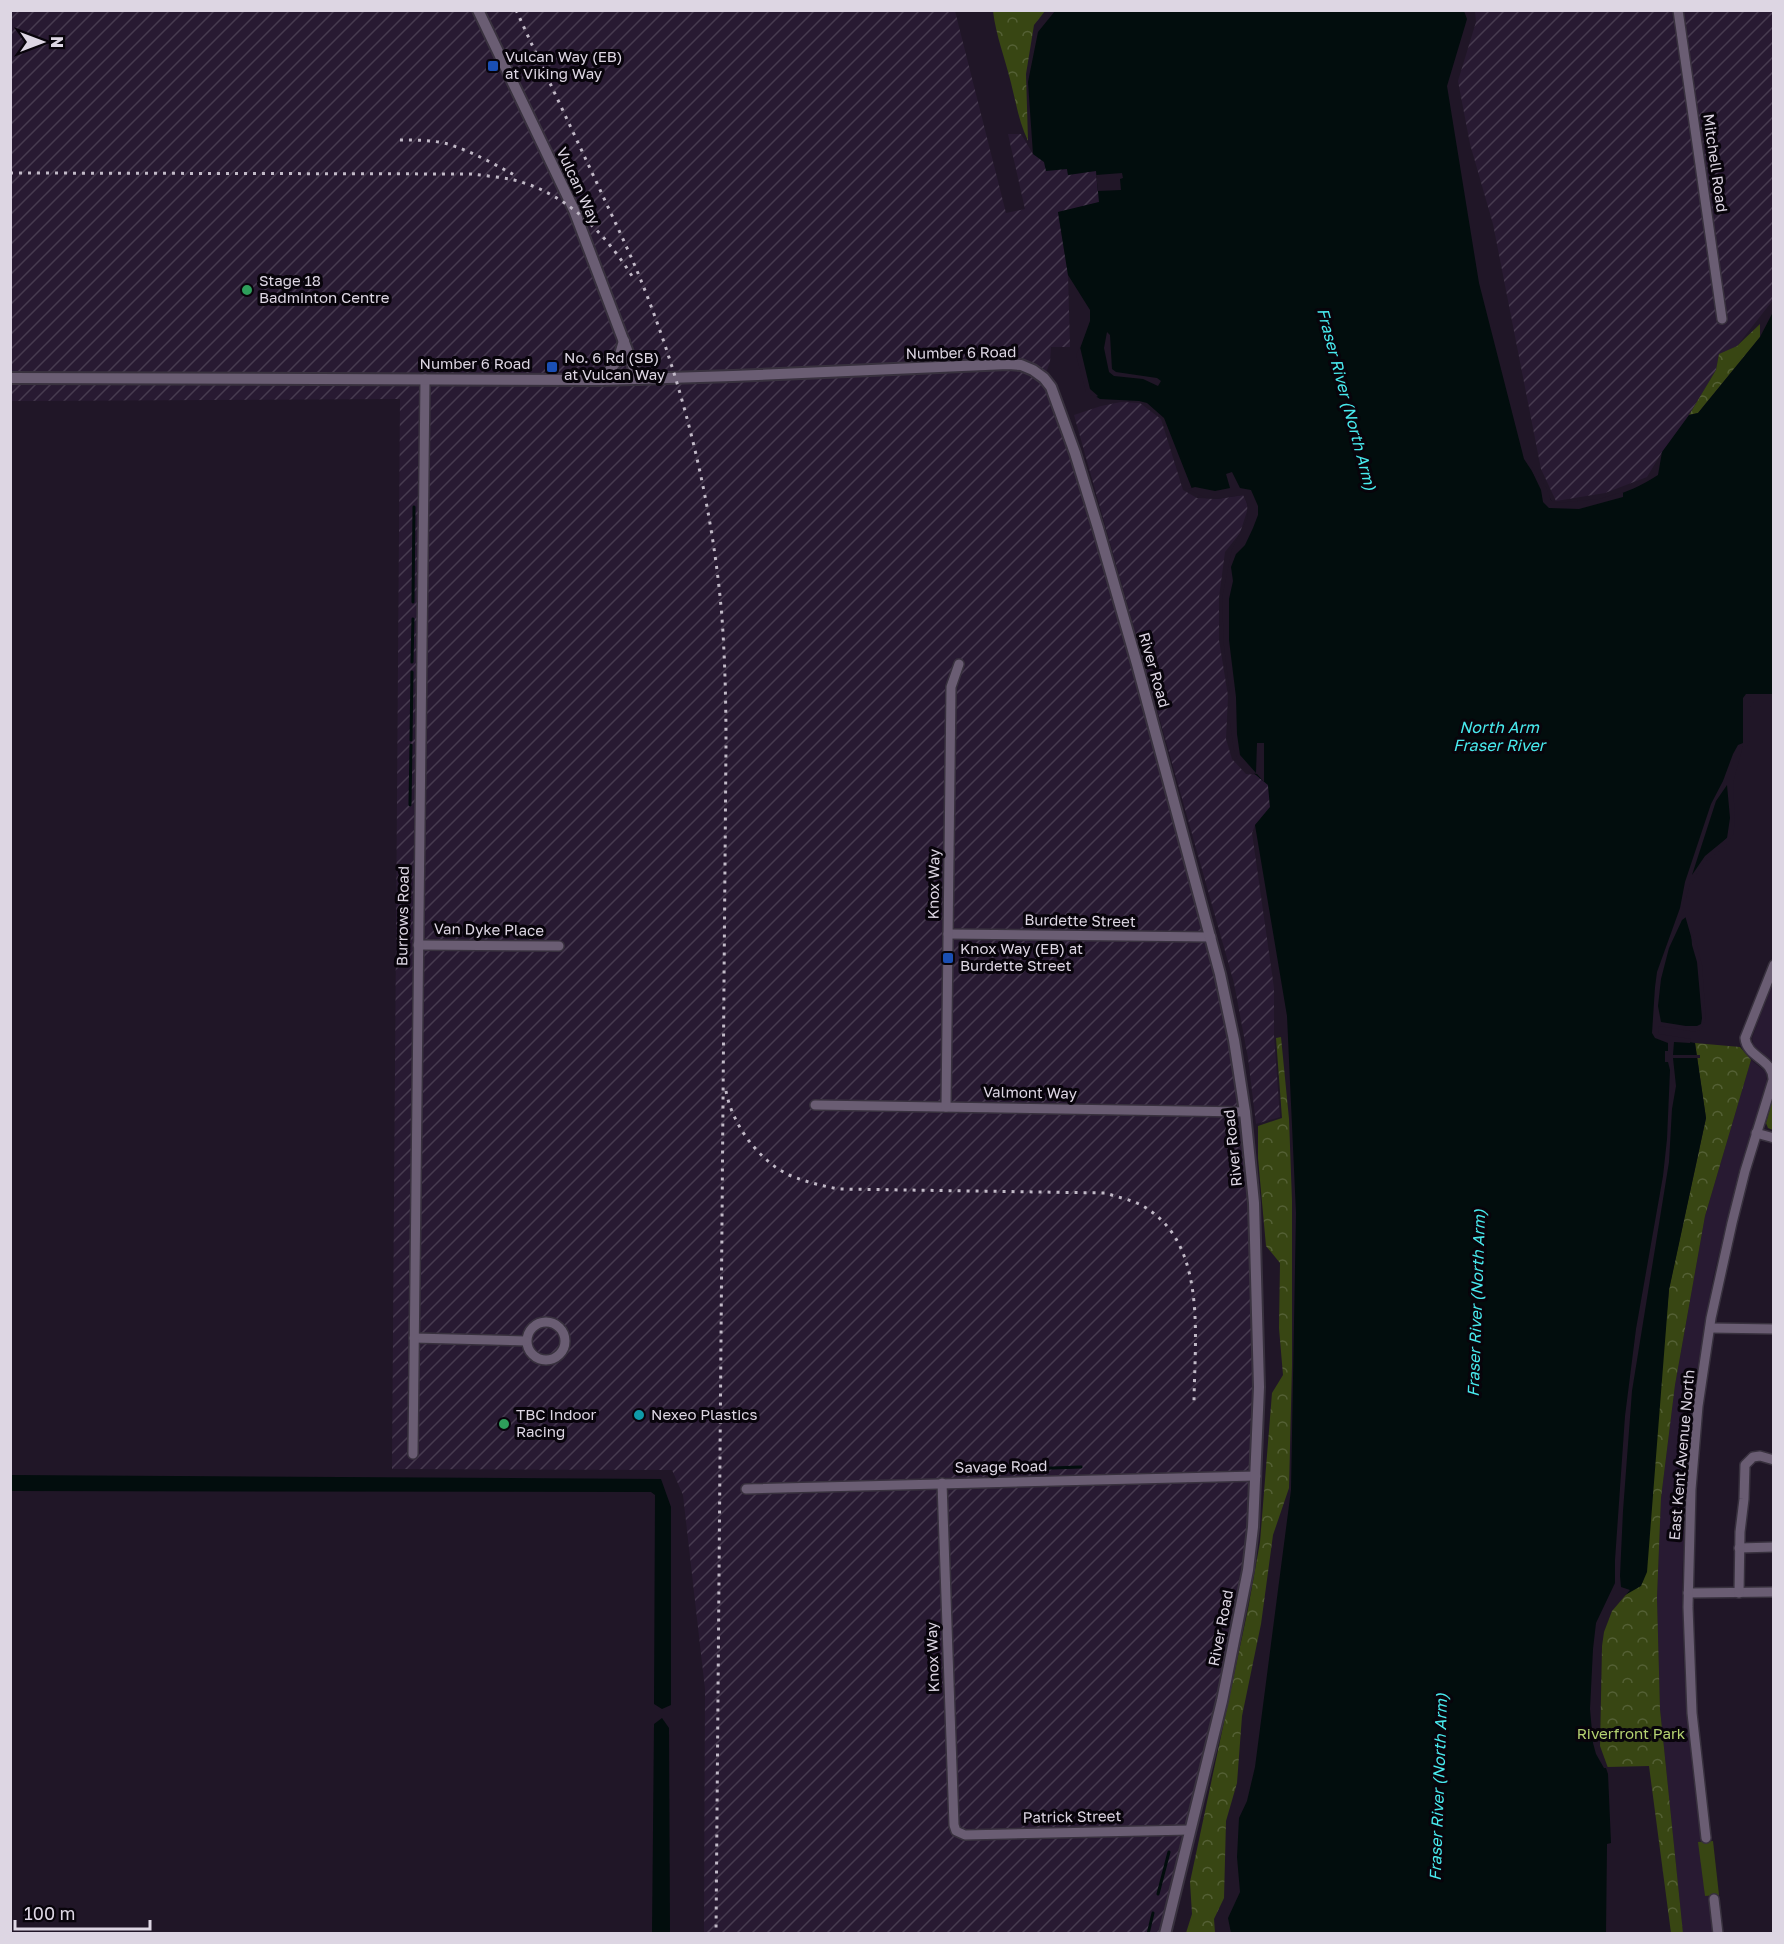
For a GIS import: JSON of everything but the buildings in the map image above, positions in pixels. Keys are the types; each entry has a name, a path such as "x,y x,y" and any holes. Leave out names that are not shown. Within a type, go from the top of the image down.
{"street":[{"name":"Vulcan Way","path":"478,10 574,210 638,379"},
{"name":"Mitchell Road","path":"1678,10 1722,319"},
{"path":"602,380 619,358 624,341"},
{"name":"Number 6 Road","path":"10,378 602,380 1008,364 1027,368 1044,378"},
{"name":"River Road","path":"1044,378 1056,399 1098,528 1211,937 1234,1040 1245,1112 1254,1203 1259,1336 1256,1476 1252,1538 1238,1625 1222,1701 1166,1934"},
{"name":"Burrows Road","path":"413,1454 426,379"},
{"name":"Knox Way","path":"946,1107 951,687 959,664"},
{"name":"Burdette Street","path":"948,934 1211,937"},
{"name":"Van Dyke Place","path":"418,945 559,946"},
{"name":"East Kent Avenue North","path":"1706,1838 1692,1713 1688,1593 1691,1489 1698,1406 1710,1328 1732,1223 1773,1076 1766,1063 1746,1046 1746,1035 1773,965"},
{"name":"Valmont Way","path":"815,1105 1245,1112"},
{"path":"1756,1133 1773,1138"},
{"path":"542,1322 556,1324 564,1335 565,1341 561,1353 545,1361 534,1357 526,1341 531,1328 542,1322"},
{"path":"1710,1328 1773,1329"},
{"path":"414,1338 526,1341"},
{"path":"1739,1593 1739,1548 1745,1465 1753,1457 1760,1456 1773,1460"},
{"name":"Savage Road","path":"746,1489 1256,1476"},
{"name":"Knox Way","path":"942,1483 956,1831"},
{"path":"1739,1548 1773,1547"},
{"path":"1688,1593 1773,1593"},
{"name":"Patrick Street","path":"956,1831 965,1835 1190,1830"},
{"path":"1714,1899 1718,1934"}],"shaded area":[{"path":"10,11 955,11 1006,213 1025,209 1008,134 1021,134 1033,154 1044,162 1067,169 1068,175 1096,170 1100,202 1058,212 1068,275 1070,347 1051,347 1050,362 1044,378 1056,399 1211,937 1245,1112 1259,1336 1248,1570 1165,1933 704,1933 705,1689 683,1495 672,1470 392,1469 400,399 11,401"},
{"path":"1475,11 1773,11 1773,300 1737,346 1719,354 1716,370 1680,430 1662,452 1647,477 1605,493 1556,501 1541,469 1493,224 1470,144 1458,81 1476,22"},
{"path":"1121,402 1140,403 1161,419 1183,490 1197,498 1217,499 1244,495 1248,508 1240,533 1225,552 1219,597 1219,640 1228,696 1226,739 1232,759 1246,774 1257,775 1268,785 1270,807 1255,825 1252,833 1274,988 1274,1035 1280,1117 1256,1124 1248,1058 1234,983 1074,415"},
{"path":"1773,982 1773,1062 1754,1047 1752,1038"},
{"path":"1751,1060 1766,1072 1767,1081 1739,1171 1713,1278 1697,1371 1688,1458 1682,1581 1684,1669 1692,1767 1713,1933 1683,1934 1660,1709 1657,1598 1661,1498 1675,1385 1705,1216"}],"green space":[{"path":"993,11 1045,11 1034,25 1026,74 1028,141 1022,127"},
{"path":"1760,324 1760,337 1698,413 1689,415 1716,370 1719,354 1737,346"},
{"path":"1281,1037 1289,1119 1292,1201 1289,1488 1273,1535 1261,1624 1242,1716 1237,1783 1226,1821 1224,1898 1214,1919 1215,1933 1186,1933 1192,1914 1190,1882 1260,1542 1272,1393 1283,1375 1279,1328 1280,1263 1266,1246 1258,1158 1258,1126 1282,1118 1276,1038"},
{"name":"Riverfront Park","path":"1695,1043 1740,1047 1751,1060 1705,1216 1675,1385 1661,1498 1657,1598 1660,1709 1683,1933 1671,1933 1649,1766 1607,1767 1599,1747 1601,1647 1603,1623 1661,1377 1669,1289 1706,1118"},
{"path":"1773,1098 1773,1130 1768,1128 1766,1123"},
{"path":"1713,1841 1719,1895 1705,1896 1698,1842"}],"water":[{"name":"North Arm Fraser River","path":"1055,11 1464,11 1467,19 1447,86 1479,283 1524,459 1555,506 1608,498 1658,475 1662,452 1689,415 1698,413 1760,337 1773,312 1773,699 1752,699 1747,706 1747,741 1742,747 1730,782 1730,835 1701,864 1691,879 1685,895 1684,912 1699,964 1704,1018 1700,1028 1657,1024 1658,1037 1695,1043 1706,1118 1669,1290 1647,1572 1641,1586 1620,1598 1603,1623 1599,1747 1608,1774 1611,1843 1607,1844 1606,1933 1231,1933 1228,1918 1240,1892 1237,1857 1239,1818 1247,1801 1255,1767 1291,1490 1296,1213 1287,1016 1255,825 1270,807 1268,785 1245,766 1238,756 1225,599 1231,561 1251,519 1246,494 1218,497 1192,489 1164,418 1147,403 1100,399 1089,392 1078,354 1090,321 1090,310 1068,275 1058,212 1099,202 1096,171 1068,175 1067,169 1046,171 1044,162 1033,154 1028,82 1038,32"},
{"path":"11,1475 661,1479 671,1507 671,1705 662,1709 654,1704 655,1495 651,1492 11,1491"},
{"path":"662,1718 669,1728 670,1933 652,1933 654,1724"}],"pier":[{"path":"1122,173 1121,190 1098,191 1096,175"},
{"path":"1107,332 1110,335 1112,369 1116,372 1157,378 1161,381 1158,386 1143,379 1114,376 1109,372 1104,348"},
{"path":"1080,347 1090,389 1098,396 1094,398 1086,392 1076,355"},
{"path":"1532,467 1546,487 1551,500 1556,503 1599,499 1619,493 1623,493 1623,497 1579,509 1549,508 1543,502"},
{"path":"1232,472 1240,488 1251,490 1258,506 1258,515 1253,528 1245,545 1236,554 1231,567 1233,581 1229,599 1229,640 1240,755 1256,773 1257,743 1264,743 1264,782 1257,774 1250,773 1240,764 1234,750 1224,646 1222,598 1232,549 1248,518 1247,503 1243,495 1217,499 1206,498 1188,489 1195,487 1215,491 1230,488 1226,474"},
{"path":"1746,694 1773,694 1774,702 1754,702 1750,707 1750,741 1747,746 1743,746 1733,783 1735,822 1733,835 1724,848 1704,863 1690,884 1686,898 1686,917 1682,920 1669,948 1661,979 1658,1006 1661,1022 1686,1026 1701,1024 1697,962 1691,932 1702,965 1706,1020 1701,1029 1696,1032 1659,1026 1658,1033 1691,1039 1690,1043 1674,1042 1673,1055 1700,1055 1700,1058 1673,1058 1676,1086 1672,1109 1669,1162 1632,1391 1620,1576 1621,1587 1630,1590 1612,1611 1604,1632 1602,1646 1600,1746 1608,1768 1604,1768 1593,1743 1590,1709 1593,1649 1596,1623 1615,1583 1625,1416 1636,1329 1663,1176 1667,1139 1670,1070 1668,1062 1665,1062 1665,1051 1668,1051 1668,1043 1655,1038 1652,1033 1655,987 1657,972 1680,908 1685,882 1711,804 1733,754 1738,745 1743,743 1743,698","holes":["1727,785 1730,818 1727,838 1705,856 1692,875 1716,801"]}],"waterway":[{"path":"413,602 414,507"},
{"path":"412,662 413,619"},
{"path":"411,740 412,672"},
{"path":"410,805 411,745"},
{"path":"990,1470 1081,1467"},
{"path":"1158,1894 1169,1852"},
{"path":"1148,1934 1153,1913"}],"railway":[{"path":"516,10 625,244 657,323 671,363 694,448 704,490 718,576 724,650 726,745 716,1934"},
{"path":"400,140 448,144 518,177"},
{"path":"10,173 473,174 504,178 533,186 567,205 597,230 632,276"},
{"path":"726,1091 740,1128 757,1151 789,1175 814,1184 839,1189 1106,1193 1137,1203 1160,1219 1177,1240 1187,1265 1193,1292 1195,1321 1194,1405"}],"place":[{"name":"Vulcan Way (EB) at Viking Way","path":"493,66"},
{"name":"Stage 18 Badminton Centre","path":"247,290"},
{"name":"No. 6 Rd (SB) at Vulcan Way","path":"552,367"},
{"name":"Knox Way (EB) at Burdette Street","path":"948,958"},
{"name":"Nexeo Plastics","path":"639,1415"},
{"name":"TBC Indoor Racing","path":"504,1424"}],"water label":[{"name":"Fraser River (North Arm)","path":"1347,399"},
{"name":"Fraser River (North Arm)","path":"1476,1303"},
{"name":"Fraser River (North Arm)","path":"1438,1787"}]}
